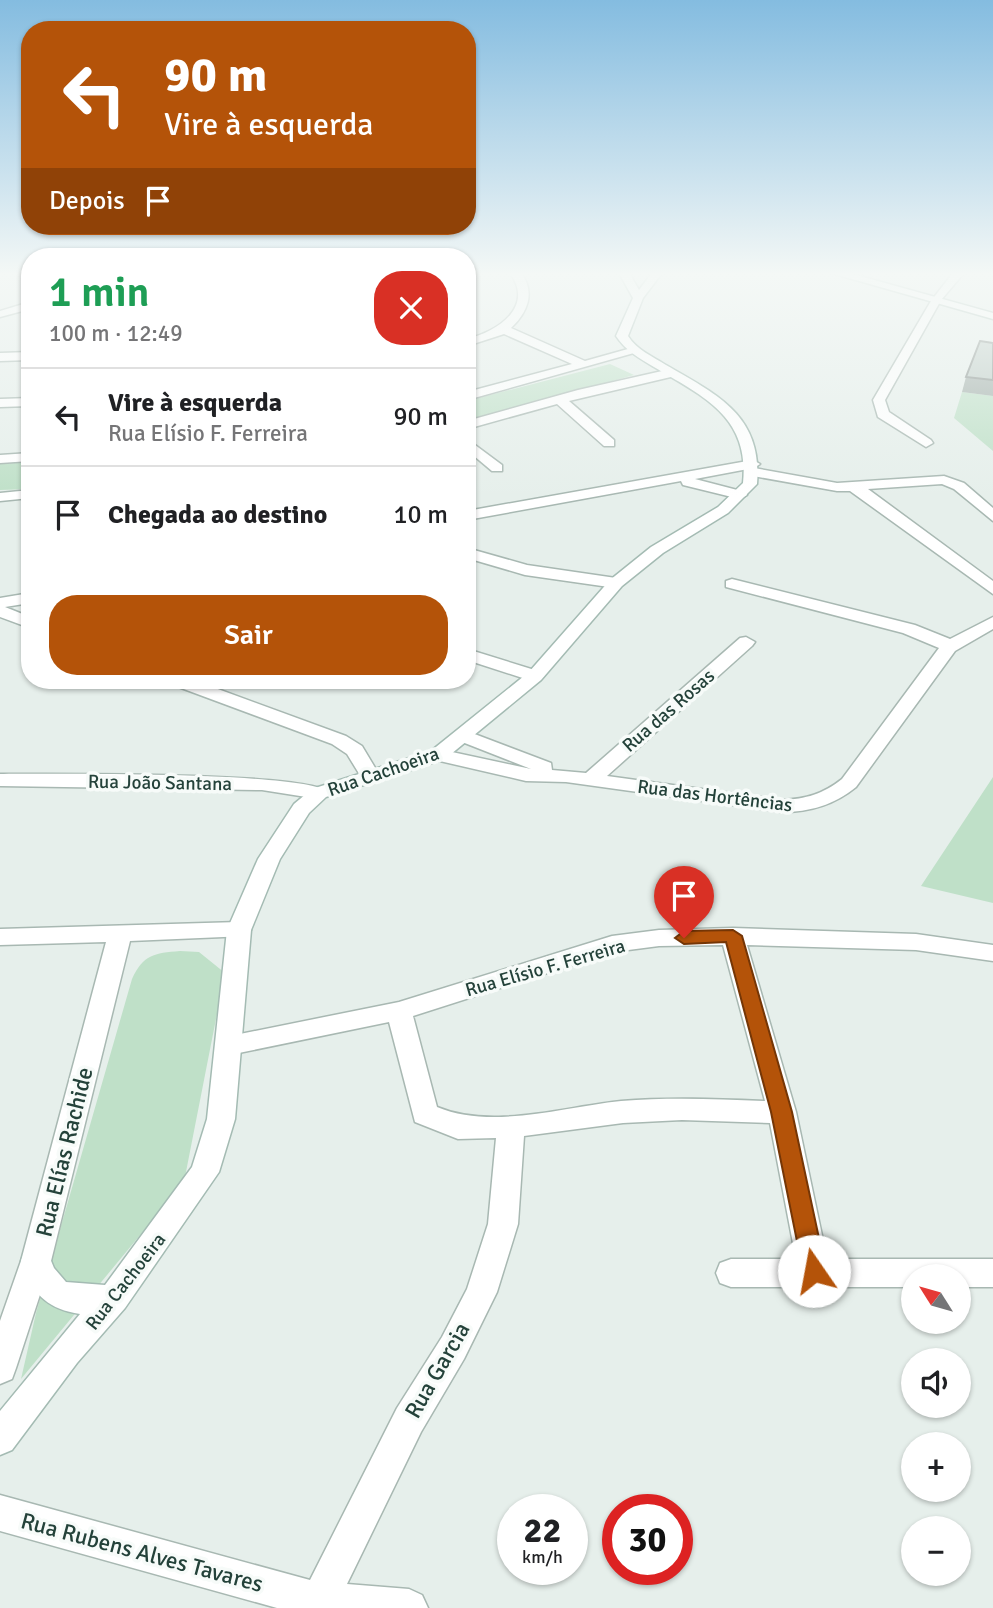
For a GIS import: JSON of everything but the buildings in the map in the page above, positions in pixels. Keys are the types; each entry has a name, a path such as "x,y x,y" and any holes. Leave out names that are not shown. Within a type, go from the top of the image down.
{"street":[{"path":"546,348 584,365"},
{"path":"632,348 724,408 743,427 751,443 753,468"},
{"path":"909,348 879,400 883,414 926,443"},
{"path":"476,395 635,351"},
{"path":"0,358 21,356"},
{"path":"476,422 559,399 671,373"},
{"path":"559,399 609,443"},
{"path":"0,403 21,402"},
{"path":"476,450 497,468"},
{"path":"0,459 21,458"},
{"path":"476,514 661,481 753,468 854,487 944,480 959,486 993,516"},
{"name":"Rua Cachoeira","path":"0,1438 66,1352 114,1298 205,1172 221,1119 239,930 269,859 301,809 319,793 438,755 464,737 535,676 616,583 657,550 723,510 740,495 750,484 753,468"},
{"path":"661,481 702,484 740,495"},
{"path":"854,487 897,515 993,589"},
{"path":"0,496 21,495"},
{"path":"476,556 525,570 616,583"},
{"path":"732,584 909,629 939,640 949,647"},
{"path":"0,603 21,600"},
{"path":"0,611 21,619"},
{"name":"Rua das Hortências","path":"438,755 526,775 566,776 782,806 808,806 832,797 849,783 949,647 993,622"},
{"name":"Rua das Rosas","path":"591,779 746,642"},
{"path":"476,657 535,676"},
{"path":"202,689 339,740 355,750 364,761 370,776"},
{"name":"Rua das Hortências","path":"464,737 566,776"},
{"path":"0,766 33,781"},
{"name":"Rua João Santana","path":"0,780 262,784 319,793"},
{"path":"0,937 239,930"},
{"name":"Rua Elías Rachide","path":"0,1368 36,1261 120,934"},
{"path":"733,936 782,1112 814,1271"},
{"name":"Rua Elísio F. Ferreira","path":"229,1045 399,1011 612,944 733,936 916,942 993,953"},
{"path":"399,1011 425,1114 458,1129 511,1126 635,1111 682,1109 782,1112"},
{"name":"Rua Garcia","path":"319,1601 409,1420 453,1348 481,1292 503,1224 511,1126"},
{"path":"36,1261 45,1284 66,1299 90,1301 114,1298"},
{"path":"731,1273 993,1273"},
{"name":"Rua Rubens Alves Tavares","path":"0,1513 319,1601 409,1608"}],"green space":[{"path":"610,364 634,375 476,419 476,399"},
{"path":"962,392 993,396 993,451 954,418"},
{"path":"21,463 21,489 0,490 0,464"},
{"path":"993,777 993,903 921,886"},
{"path":"180,951 199,952 225,973 184,1182 21,1379 36,1313 132,979 140,965 150,957"}],"route":[{"path":"684,938 733,936 782,1112 814,1271"}]}
